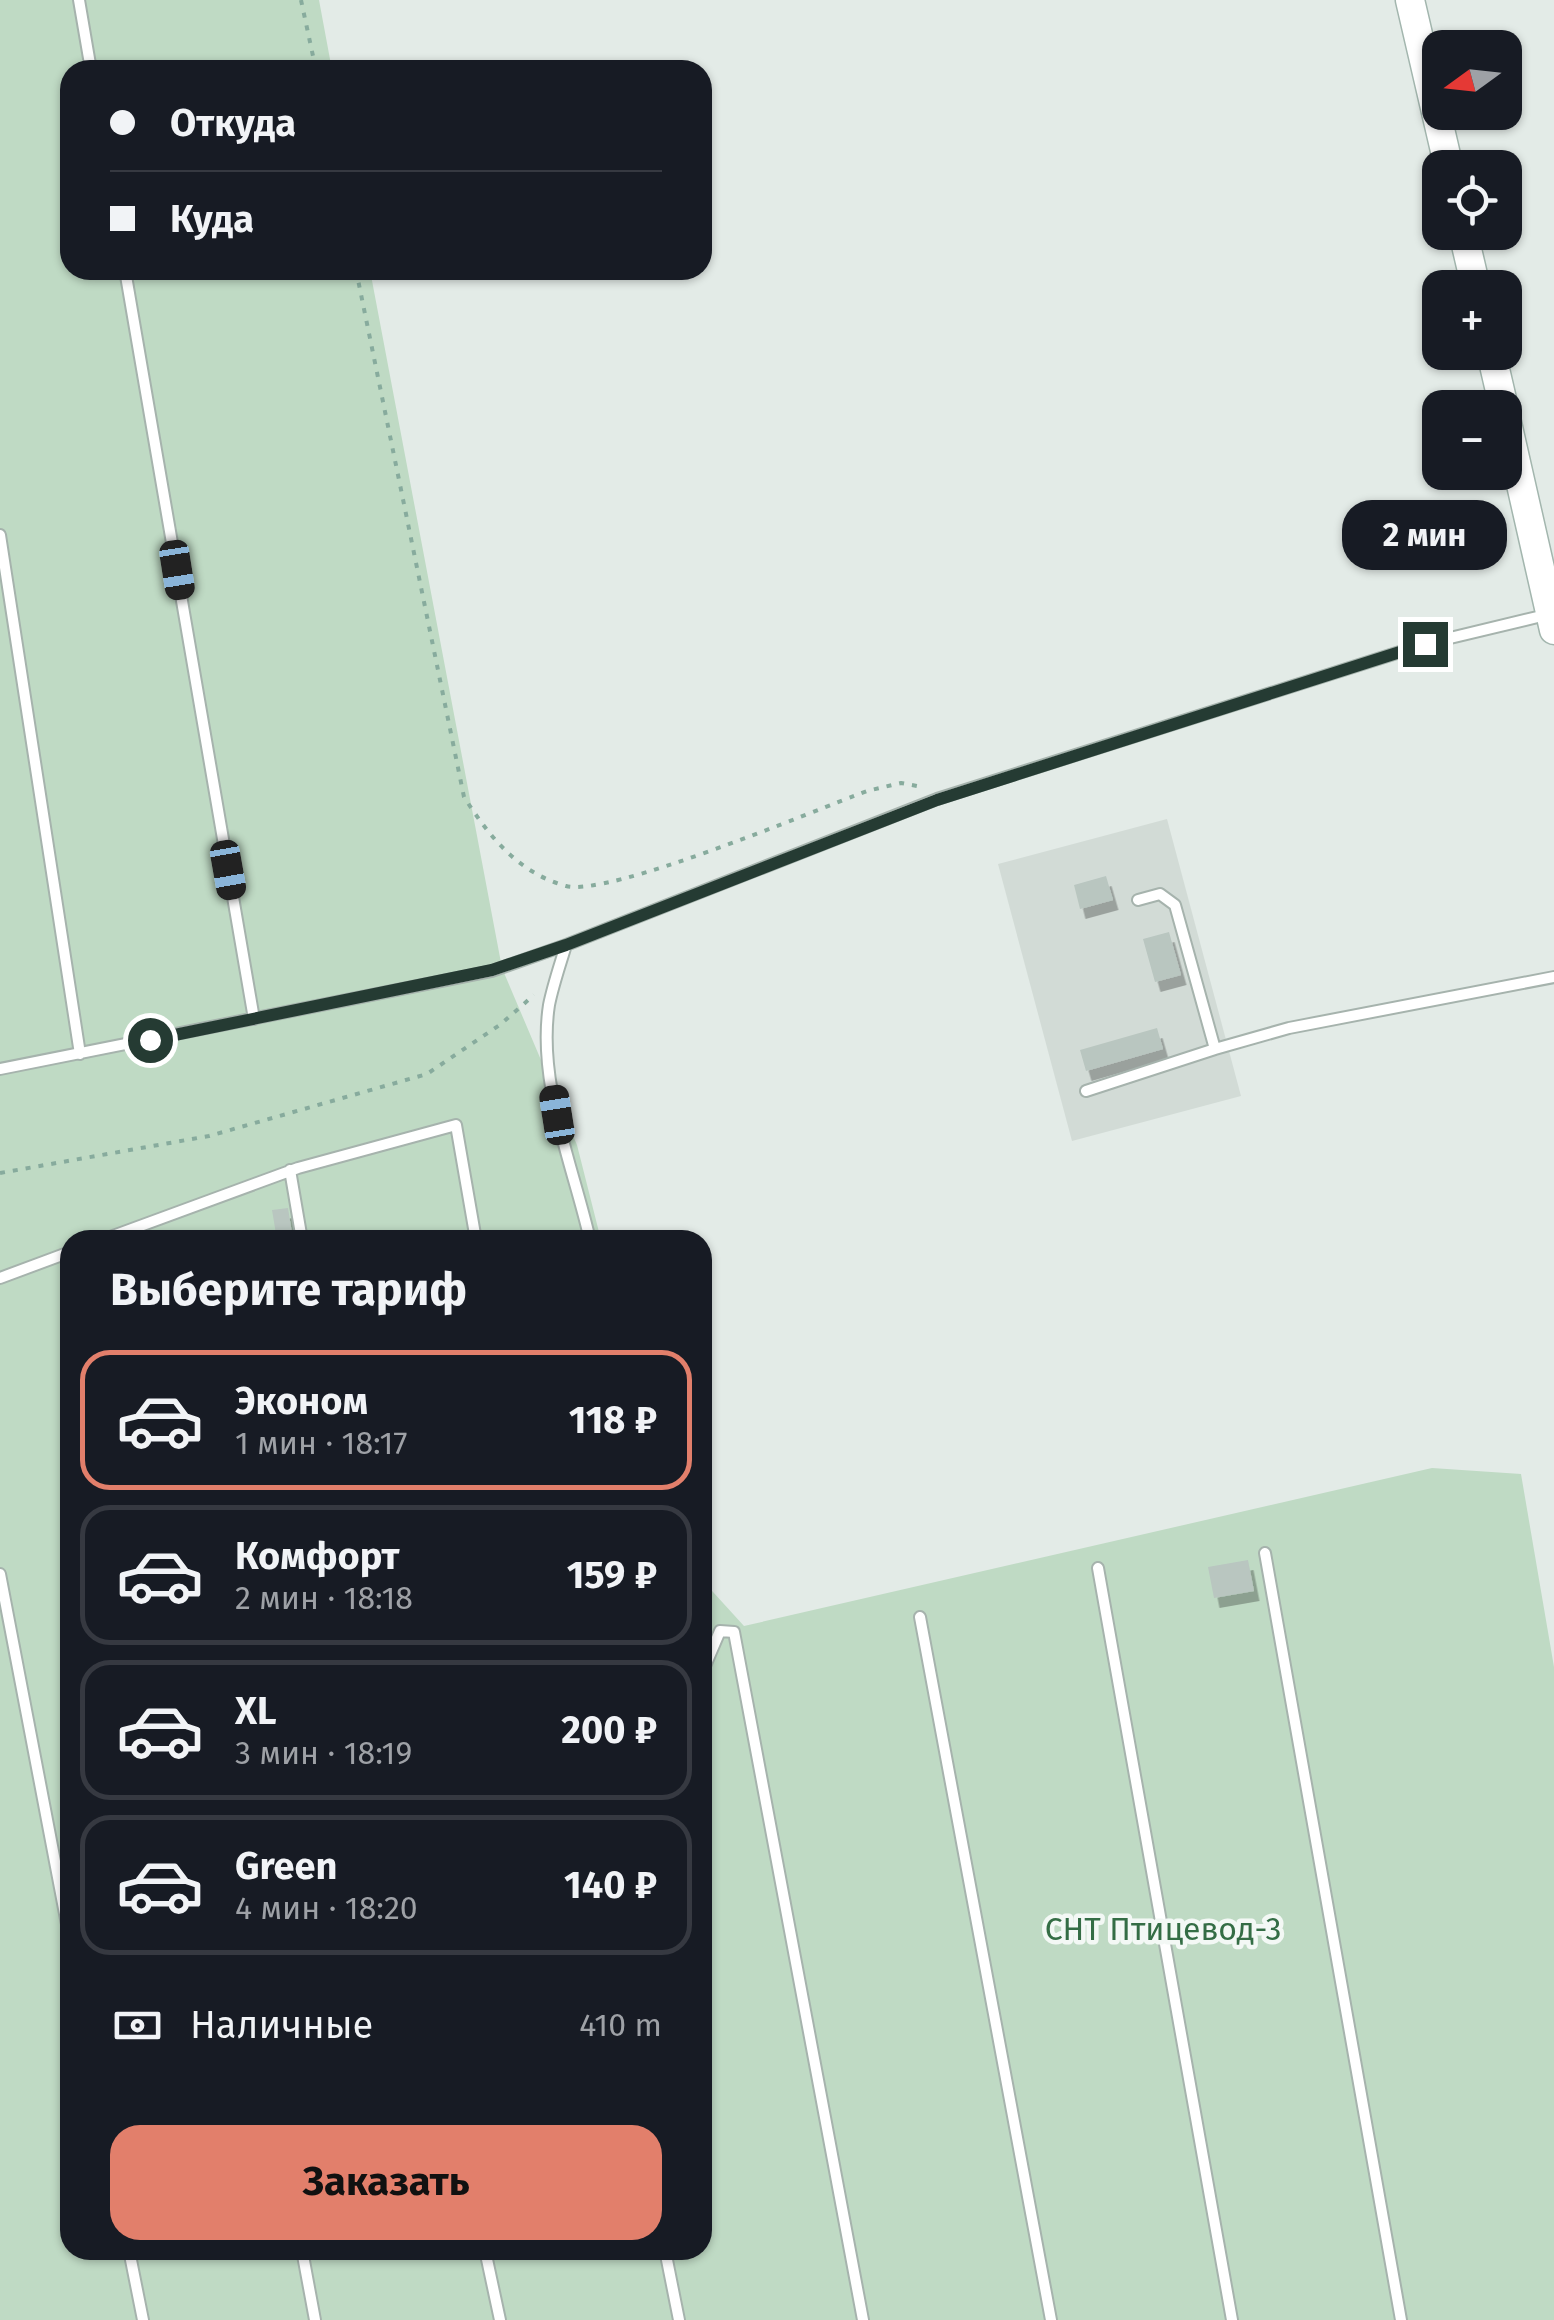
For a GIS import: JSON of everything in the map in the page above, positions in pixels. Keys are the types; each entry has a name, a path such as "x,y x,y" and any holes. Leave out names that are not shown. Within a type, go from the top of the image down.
{"main road":[{"path":"1410,0 1444,150"},
{"path":"1522,490 1552,622"}],"lane":[{"path":"79,0 89,60"},
{"path":"127,280 254,1019"},
{"path":"0,535 80,1054"},
{"path":"0,1069 492,970 566,945 937,800 1425,644 1552,622"},
{"path":"1138,900 1160,894 1175,906 1215,1049"},
{"path":"566,945 549,1006 548,1058 557,1115 587,1230"},
{"path":"1086,1091 1289,1028 1554,977"},
{"path":"139,1230 290,1170 456,1125 474,1230"},
{"path":"290,1170 300,1230"},
{"path":"0,1278 60,1256"},
{"path":"1265,1553 1401,2320"},
{"path":"1098,1568 1232,2320"},
{"path":"0,1574 60,1888"},
{"path":"920,1617 1051,2320"},
{"path":"712,1650 720,1631 734,1632 863,2320"},
{"path":"131,2260 143,2320"},
{"path":"304,2260 315,2320"},
{"path":"488,2260 500,2320"},
{"path":"667,2260 680,2320"}],"path":[{"path":"301,0 314,60"},
{"path":"358,280 464,797 490,839 530,871 569,887 616,883 867,791 901,783 921,786 937,800"},
{"path":"0,1173 209,1136 427,1074 501,1024 535,994"}],"shaded area":[{"path":"1167,819 1241,1096 1072,1141 998,864"}],"green space":[{"name":"СНТ Птицевод-3","path":"0,0 319,0 330,60 60,60 60,280 372,280 502,968 577,1145 598,1230 60,1230 60,2260 712,2260 712,1591 744,1626 1432,1468 1521,1474 1554,1667 1554,2320 0,2320"}],"building":[{"path":"1106,876 1113,900 1080,909 1074,885"},
{"path":"1169,932 1181,975 1155,982 1143,939"},
{"path":"1157,1028 1163,1049 1086,1071 1080,1050"},
{"path":"288,1208 291,1230 275,1230 272,1210"},
{"path":"1248,1560 1254,1591 1214,1598 1208,1567"}],"route":[{"path":"150,1040 492,970 566,945 937,800 1425,644"}]}
